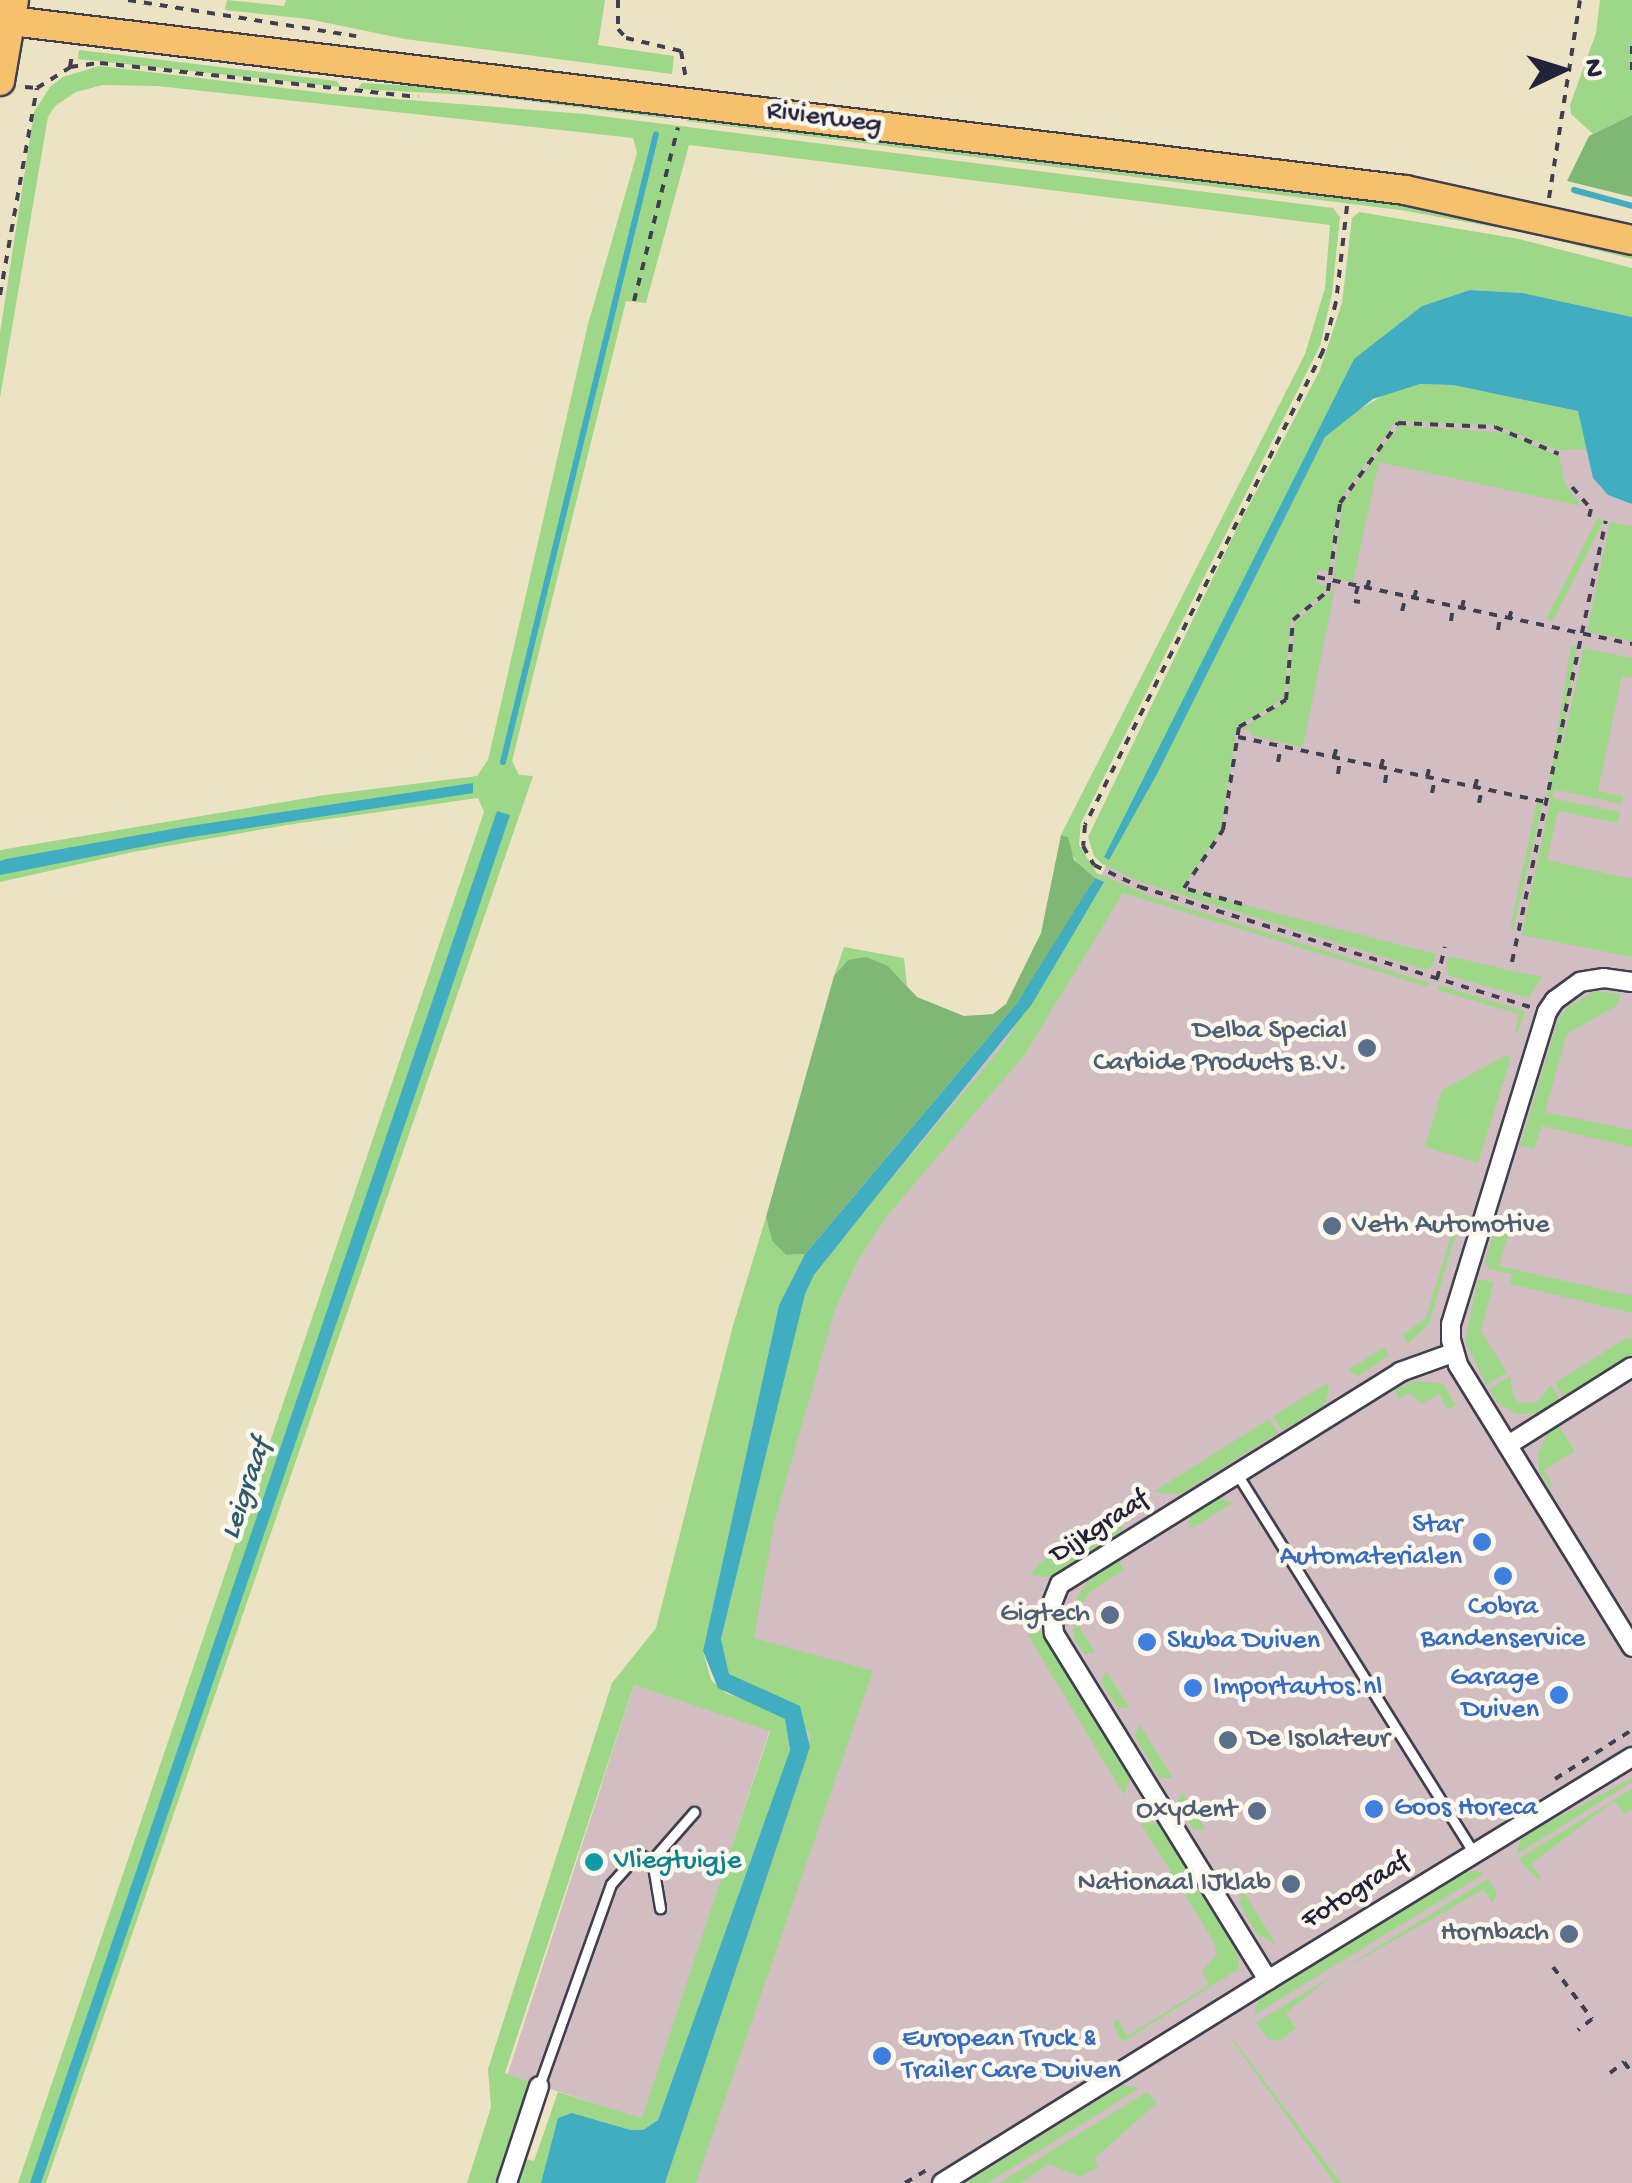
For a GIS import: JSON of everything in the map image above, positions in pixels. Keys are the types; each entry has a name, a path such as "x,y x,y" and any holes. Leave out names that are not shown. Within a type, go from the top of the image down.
{"main road":[{"name":"Rivierweg","path":"12,11 684,91 1405,190 1632,240"},
{"path":"0,81 12,11"}],"street":[{"path":"1632,982 1604,978 1580,982 1555,1000 1547,1012 1451,1324 1453,1353 1632,1647"},
{"name":"Dijkgraaf","path":"1268,1980 1054,1633 1050,1620 1054,1594 1068,1576 1400,1372 1453,1353"},
{"path":"1508,1445 1632,1367"},
{"name":"Fotograaf","path":"1268,1980 1632,1757"},
{"path":"942,2183 1268,1980"},
{"path":"507,2183 539,2086"}],"lane":[{"path":"1236,1474 1473,1852"},
{"path":"652,1860 694,1812"},
{"path":"539,2086 611,1884 638,1854 652,1860"},
{"path":"652,1860 660,1908"}],"path":[{"path":"618,0 618,30 626,38 681,51 684,91 634,302"},
{"path":"1549,199 1580,0"},
{"path":"1632,46 1632,76"},
{"path":"0,295 37,88"},
{"path":"1347,206 1336,302 1323,351 1085,825 1083,846 1094,864 1140,888 1547,1012"},
{"path":"1242,904 1184,888 1223,830 1239,727 1286,700 1293,620 1328,592 1340,503 1398,423 1495,427 1559,454"},
{"path":"1572,486 1591,510 1589,517"},
{"path":"1512,962 1606,522"},
{"path":"1367,588 1371,574"},
{"path":"1318,577 1632,644"},
{"path":"1414,598 1418,584"},
{"path":"1358,586 1354,601 1360,602"},
{"path":"1462,608 1464,594"},
{"path":"1402,611 1406,596"},
{"path":"1509,619 1512,605"},
{"path":"1451,621 1453,606"},
{"path":"1498,630 1500,616"},
{"path":"1238,737 1546,802"},
{"path":"1278,762 1281,746"},
{"path":"1337,746 1338,774"},
{"path":"1384,756 1384,784"},
{"path":"1428,777 1430,766"},
{"path":"1475,787 1478,775"},
{"path":"1432,793 1435,779"},
{"path":"1480,803 1482,789"},
{"path":"1436,979 1445,948"},
{"path":"1553,1968 1592,2020 1578,2030"},
{"path":"1610,2073 1624,2062 1632,2073"}],"shaded area":[{"path":"1632,356 1632,2183 589,2183 665,2137 802,1743 726,1682 788,1308 1011,1023 1099,880 1323,431"},
{"path":"634,1685 770,1729 643,2119 507,2075"}],"green space":[{"path":"227,0 284,6 286,0 605,0 598,45 674,56 672,74 405,39 308,19 225,10"},
{"path":"1600,0 1632,0 1632,115 1593,134 1571,114 1570,105 1596,33"},
{"path":"79,50 337,81 340,87 78,59"},
{"path":"99,66 333,94 585,114 1333,208 1340,217 1332,294 1320,346 1081,823 1079,845 1097,873 1150,896 1430,983 1428,987 1123,893 1026,1053 887,1216 857,1262 835,1310 775,1519 754,1638 873,1671 696,2183 665,2183 810,1747 810,1733 729,1674 721,1639 805,1294 814,1275 876,1197 1002,1047 1104,883 1082,871 1069,849 1068,837 1061,835 1305,354 1325,288 1330,225 689,145 646,303 626,301 512,761 519,775 533,776 46,2183 18,2183 484,812 478,798 287,825 133,852 0,882 0,850 325,795 477,776 488,760 588,324 637,153 633,138 157,86 103,85 76,92 55,106 48,117 0,398 0,333 34,112 50,87 63,77"},
{"path":"362,83 455,88 664,112 670,119 488,96 358,89"},
{"path":"1632,115 1632,197 1567,181 1589,136"},
{"path":"692,116 1435,209 1545,230 1632,253 1632,259 1528,233 1400,210 686,121"},
{"path":"1359,212 1519,239 1632,268 1632,317 1523,293 1470,290 1422,306 1402,322 1354,413 1390,391 1420,384 1453,385 1578,411 1587,449 1558,450 1495,425 1396,421 1339,501 1330,572 1318,570 1315,583 1327,586 1326,590 1291,620 1284,698 1237,727 1221,830 1182,889 1436,954 1433,965 1426,970 1140,882 1102,864 1094,856 1088,837 1238,526 1320,370 1342,303 1352,218"},
{"path":"1399,425 1507,433 1559,456 1565,483 1581,506 1379,462 1353,582 1334,578 1342,504"},
{"path":"1598,517 1604,520 1552,622 1546,619"},
{"path":"1610,522 1632,526 1632,641 1587,631"},
{"path":"1335,588 1303,747 1250,735 1251,731 1241,729 1287,701 1295,622"},
{"path":"1571,646 1577,647 1553,798 1547,797"},
{"path":"1584,648 1632,658 1632,678 1622,676 1598,791 1623,796 1622,804 1553,789"},
{"path":"1551,798 1620,812 1618,823 1558,811 1547,860 1632,879 1632,957 1522,935"},
{"path":"1537,802 1543,803 1512,934 1511,924"},
{"path":"1061,835 1068,837 1074,860 1095,878 1059,940 1017,1003 805,1254 786,1255 772,1241 766,1217 834,976 848,960 866,957 888,966 917,997 964,1016 993,1014 1006,1004 1041,933"},
{"path":"844,947 904,958 907,986 888,966 848,960 834,976"},
{"path":"1448,956 1542,977 1529,998 1450,976 1446,971"},
{"path":"1439,985 1525,1011 1518,1033 1515,1032 1519,1014 1437,990"},
{"path":"1595,991 1621,994 1616,1006 1567,1034 1545,1112 1632,1130 1632,1147 1542,1126 1534,1149 1520,1146 1558,1019 1568,1007"},
{"path":"1507,1055 1511,1057 1478,1163 1425,1147 1442,1090"},
{"path":"766,1217 772,1241 786,1255 805,1254 779,1305 703,1651 711,1680 726,1693 775,1711 785,1719 790,1750 658,2120 643,2130 631,2130 572,2113 545,2183 513,2183 522,2158 534,2161 558,2092 642,2118 770,1731 634,1685 505,2073 535,2084 501,2183 467,2183 491,2107 488,2069 612,1683 656,1628 732,1329"},
{"path":"1455,1222 1459,1224 1429,1324 1408,1344 1402,1335 1426,1318"},
{"path":"1497,1223 1512,1223 1499,1266 1632,1296 1632,1313 1510,1284 1512,1274 1489,1269 1485,1261"},
{"path":"1478,1279 1494,1282 1481,1331 1507,1372 1486,1385 1465,1341"},
{"path":"1626,1338 1632,1339 1632,1356 1564,1397 1555,1383"},
{"path":"1384,1347 1389,1356 1358,1376 1348,1370"},
{"path":"1510,1376 1514,1397 1520,1403 1537,1402 1551,1385 1560,1400 1537,1414 1516,1414 1496,1401 1489,1389"},
{"path":"1416,1381 1443,1384 1456,1405 1448,1410 1439,1394 1422,1404 1409,1393 1399,1399 1394,1390"},
{"path":"1327,1383 1329,1392 1324,1405 1282,1431 1273,1416"},
{"path":"1269,1419 1278,1433 1180,1494 1153,1492"},
{"path":"1558,1425 1575,1451 1544,1470 1553,1486 1550,1488 1539,1471 1538,1455 1544,1438"},
{"path":"1220,1498 1233,1503 1189,1530 1190,1517"},
{"path":"1115,1515 1121,1517 1123,1530 1049,1577 1030,1575 1040,1563"},
{"path":"1119,1561 1124,1570 1090,1592 1080,1607 1080,1629 1095,1652 1084,1654 1074,1639 1072,1605 1089,1580"},
{"path":"1039,1628 1131,1777 1124,1795 1028,1635"},
{"path":"1106,1671 1130,1708 1117,1707 1101,1682"},
{"path":"1139,1724 1173,1778 1160,1778 1135,1737"},
{"path":"1632,1778 1632,1782 1516,1855 1521,1837"},
{"path":"1632,1789 1632,1809 1625,1814 1614,1801 1531,1864 1541,1878 1538,1880 1518,1859"},
{"path":"1182,1792 1206,1830 1193,1829 1177,1804"},
{"path":"1140,1822 1161,1824 1237,1949 1239,1969 1123,2042 1113,2025 1117,2018 1127,2036 1209,1985 1202,1971 1217,1954 1214,1942"},
{"path":"1463,1872 1484,1874 1254,2015 1258,2000"},
{"path":"1488,1879 1497,1893 1493,1903 1483,1890 1333,1975"},
{"path":"1242,1890 1277,1945 1257,1934 1239,1903"},
{"path":"1333,1975 1286,2013 1296,2028 1280,2041 1268,2039 1256,2023"},
{"path":"1233,2039 1341,2183 1335,2183"},
{"path":"1123,2085 1139,2088 988,2183 965,2183"},
{"path":"1147,2092 1157,2103 1094,2159 1098,2167 1081,2177 1049,2164 1021,2183 999,2183"}],"water":[{"path":"1470,290 1523,293 1632,317 1632,504 1608,495 1593,478 1578,411 1453,385 1420,384 1373,399 1325,437 1157,774 1109,860 1104,857 1354,359 1422,306"},
{"path":"473,783 473,793 186,838 0,875 0,861 6,859 183,827"},
{"path":"497,811 510,815 428,1057 41,2183 30,2183"},
{"path":"1095,878 1104,882 1032,1004 814,1275 805,1294 721,1639 729,1674 800,1706 810,1747 665,2183 541,2183 558,2118 572,2113 631,2130 643,2130 658,2120 790,1750 785,1719 718,1688 703,1651 779,1305 805,1254 1017,1003"}],"waterway":[{"path":"503,762 656,134"},
{"path":"1574,190 1632,206"}],"place":[{"name":"Delba Special Carbide Products B.V.","path":"1367,1048"},
{"name":"Veth Automotive","path":"1332,1226"},
{"name":"Star Automaterialen","path":"1482,1542"},
{"name":"Cobra Bandenservice","path":"1503,1576"},
{"name":"Gigtech","path":"1110,1615"},
{"name":"Skuba Duiven","path":"1147,1642"},
{"name":"Importautos.nl","path":"1193,1688"},
{"name":"Garage Duiven","path":"1559,1695"},
{"name":"De Isolateur","path":"1228,1740"},
{"name":"Goos Horeca","path":"1374,1809"},
{"name":"Oxydent","path":"1257,1811"},
{"name":"Vliegtuigje","path":"594,1862"},
{"name":"Nationaal IJklab","path":"1291,1884"},
{"name":"Hornbach","path":"1569,1934"},
{"name":"European Truck & Trailer Care Duiven","path":"882,2056"}],"water label":[{"name":"Leigraaf","path":"248,1490"}]}
